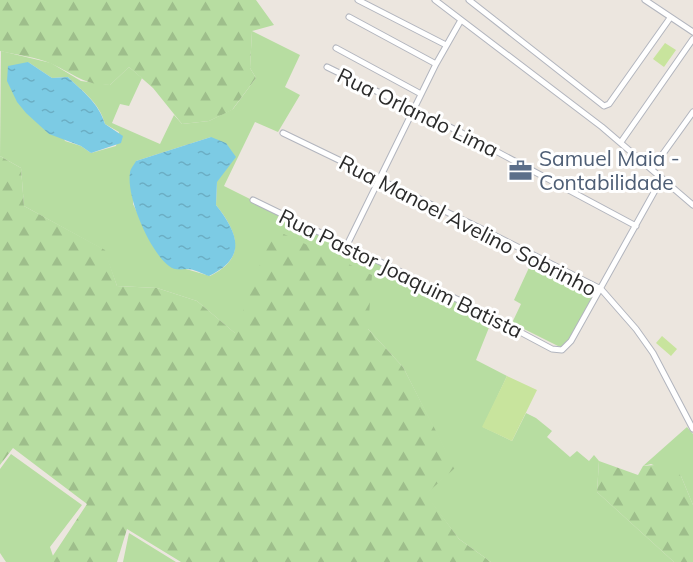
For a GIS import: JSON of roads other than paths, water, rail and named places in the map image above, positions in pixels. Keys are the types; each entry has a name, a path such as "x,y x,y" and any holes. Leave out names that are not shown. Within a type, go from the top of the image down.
{"street":[{"path":"358,0 446,45"},
{"path":"435,0 621,142 693,205"},
{"path":"469,0 602,105 606,105 670,18"},
{"path":"645,0 693,32"},
{"path":"349,17 436,64"},
{"path":"346,245 460,20"},
{"path":"621,142 693,39"},
{"path":"336,48 421,94"},
{"name":"Rua Orlando Lima","path":"327,67 493,148 636,226"},
{"path":"652,169 683,133 693,112"},
{"name":"Rua Manoel Avelino Sobrinho","path":"283,133 489,230 600,289 636,329 653,353 692,426"},
{"path":"600,289 663,178"},
{"name":"Rua Pastor Joaquim Batista","path":"253,200 473,306 548,347 562,350 567,346 600,289"}],"water":[{"path":"28,62 52,78 68,77 94,104 105,124 123,136 121,143 91,153 81,146 49,134 17,102 7,81 8,66"},
{"path":"211,137 226,143 236,157 217,182 216,205 230,225 235,244 230,261 209,276 190,269 174,269 154,249 136,209 132,196 130,172 136,161"}],"place":[{"name":"Samuel Maia - Contabilidade","path":"521,170"}]}
